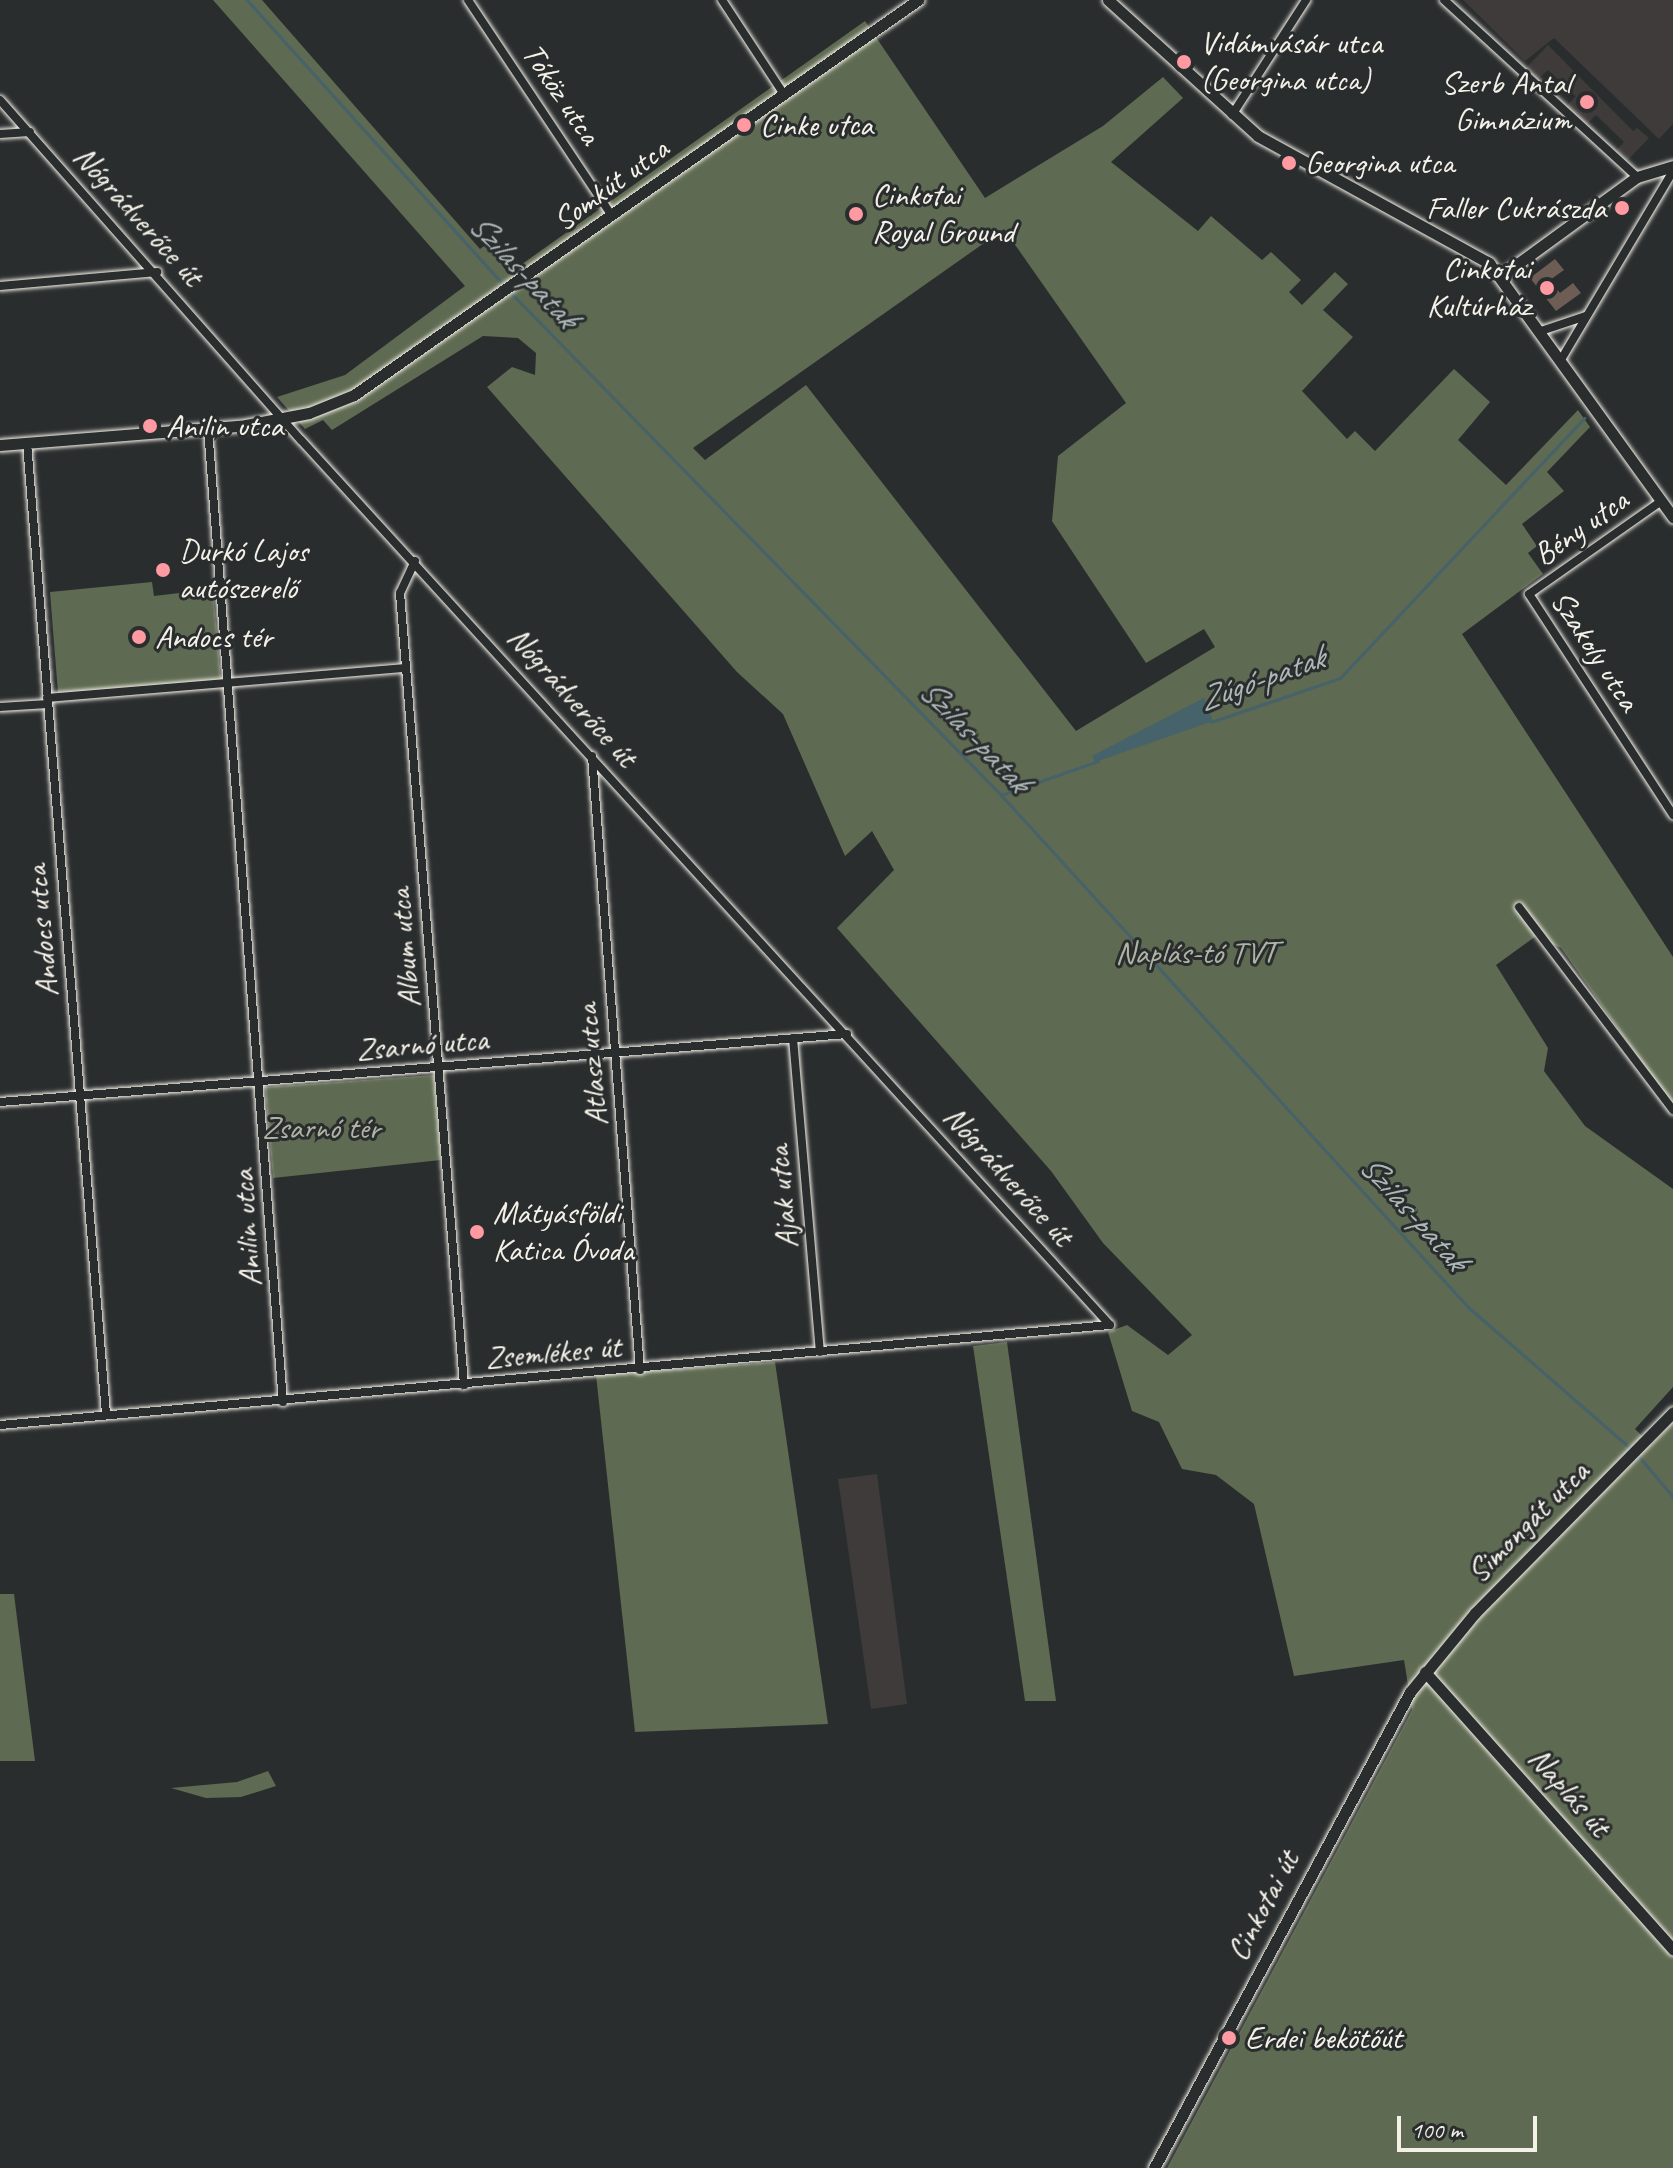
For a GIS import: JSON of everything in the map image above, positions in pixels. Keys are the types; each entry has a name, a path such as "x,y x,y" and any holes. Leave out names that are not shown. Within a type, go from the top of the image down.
{"main road":[{"name":"Somkút utca","path":"0,445 284,419 354,395 513,287 918,0"},
{"path":"1108,0 1232,115 1335,183 1473,251 1501,276 1673,517"},
{"path":"1501,276 1637,177 1673,168"},
{"name":"Simongát utca","path":"1425,1672 1673,1412"},
{"name":"Naplás út","path":"1425,1672 1673,1949"},
{"name":"Cinkotai út","path":"1154,2168 1366,1767 1425,1672"}],"street":[{"name":"Tóköz utca","path":"468,0 612,216"},
{"path":"722,0 783,93"},
{"path":"1232,115 1306,0"},
{"path":"1444,0 1637,177"},
{"name":"Nógrádverőce út","path":"0,100 157,272 284,419 1110,1325"},
{"path":"0,134 30,132"},
{"path":"1562,358 1673,168"},
{"path":"0,286 157,272"},
{"path":"1541,331 1586,316"},
{"name":"Anilin utca","path":"208,428 283,1402"},
{"name":"Andocs utca","path":"27,443 106,1415"},
{"name":"Bény utca","path":"1529,594 1660,502"},
{"name":"Album utca","path":"415,561 400,593 464,1385"},
{"name":"Szakoly utca","path":"1529,594 1673,815"},
{"path":"0,707 406,668"},
{"name":"Atlasz utca","path":"592,756 640,1370"},
{"path":"1519,907 1673,1110"},
{"name":"Zsarnó utca","path":"0,1102 847,1034"},
{"name":"Ajak utca","path":"793,1038 820,1352"},
{"name":"Zsemlékes út","path":"0,1425 640,1370 1110,1325"}],"shaded area":[{"path":"1463,0 1673,0 1673,124 1659,139 1554,38 1525,61"},
{"name":"Szerb Antal Gimnázium","path":"1548,45 1633,131 1637,128 1649,138 1625,163 1614,153 1624,142 1596,115 1585,126 1566,107 1576,96 1558,86 1561,82 1548,70 1538,79 1526,68"},
{"path":"877,1474 907,1704 871,1709 838,1479"}],"green space":[{"name":"Naplás-tó TVT","path":"213,0 262,0 480,249 488,243 508,274 865,21 985,198 1103,126 1163,77 1183,98 1111,162 1198,231 1211,216 1262,260 1271,252 1301,280 1289,292 1302,305 1335,272 1348,284 1323,310 1353,337 1302,391 1347,439 1355,431 1375,451 1454,369 1490,402 1458,440 1506,485 1578,410 1590,427 1547,472 1564,491 1522,524 1537,546 1528,553 1543,574 1462,634 1673,957 1673,1106 1561,948 1536,936 1496,965 1548,1048 1544,1071 1585,1126 1673,1189 1673,1387 1635,1429 1651,1445 1673,1422 1673,2168 1167,2168 1412,1710 1404,1660 1294,1676 1254,1504 1216,1475 1182,1469 1159,1422 1132,1411 1108,1332 1127,1325 1168,1355 1192,1335 1103,1243 1051,1171 837,928 894,870 872,831 845,856 783,714 737,672 487,387 512,367 535,375 536,353 518,338 483,336 332,430 323,420 305,429 277,397 345,375 465,286","holes":["1004,229 1126,403 1058,456 1052,521 1146,663 1204,629 1215,647 1076,731 806,385 705,460 693,448"]},
{"path":"152,582 154,596 213,589 221,681 58,693 50,592"},
{"name":"Zsarnó tér","path":"434,1075 441,1160 273,1178 265,1087"},
{"path":"1007,1342 1056,1701 1025,1701 973,1346"},
{"path":"775,1362 828,1724 635,1732 596,1375"},
{"path":"0,1594 14,1594 35,1761 0,1761"},
{"path":"268,1771 276,1786 241,1797 206,1798 171,1788 237,1782"}],"water":[{"path":"1204,698 1213,721 1095,762 1092,756"}],"building":[{"name":"Cinkotai Kultúrház","path":"1555,259 1564,270 1550,280 1560,293 1573,283 1581,293 1556,311 1530,278"}],"waterway":[{"name":"Szilas-patak","path":"247,0 504,285"},
{"name":"Szilas-patak","path":"509,291 1001,795 1468,1307 1630,1448"},
{"name":"Zúgó-patak","path":"1211,722 1340,678 1584,418"},
{"name":"Zúgó-patak","path":"1001,795 1098,761"},
{"name":"Szilas-patak","path":"1636,1453 1673,1497"}],"place":[{"name":"Vidámvásár utca (Georgina utca)","path":"1184,62"},
{"name":"Szerb Antal Gimnázium","path":"1587,102"},
{"name":"Cinke utca","path":"744,125"},
{"name":"Georgina utca","path":"1289,163"},
{"name":"Faller Cukrászda","path":"1622,208"},
{"name":"Cinkotai Royal Ground","path":"856,214"},
{"name":"Cinkotai Kultúrház","path":"1547,288"},
{"name":"Anilin utca","path":"150,426"},
{"name":"Durkó Lajos autószerelő","path":"163,570"},
{"name":"Andocs tér","path":"139,637"},
{"name":"Mátyásföldi Katica Óvoda","path":"477,1232"},
{"name":"Erdei bekötőút","path":"1229,2038"}]}
